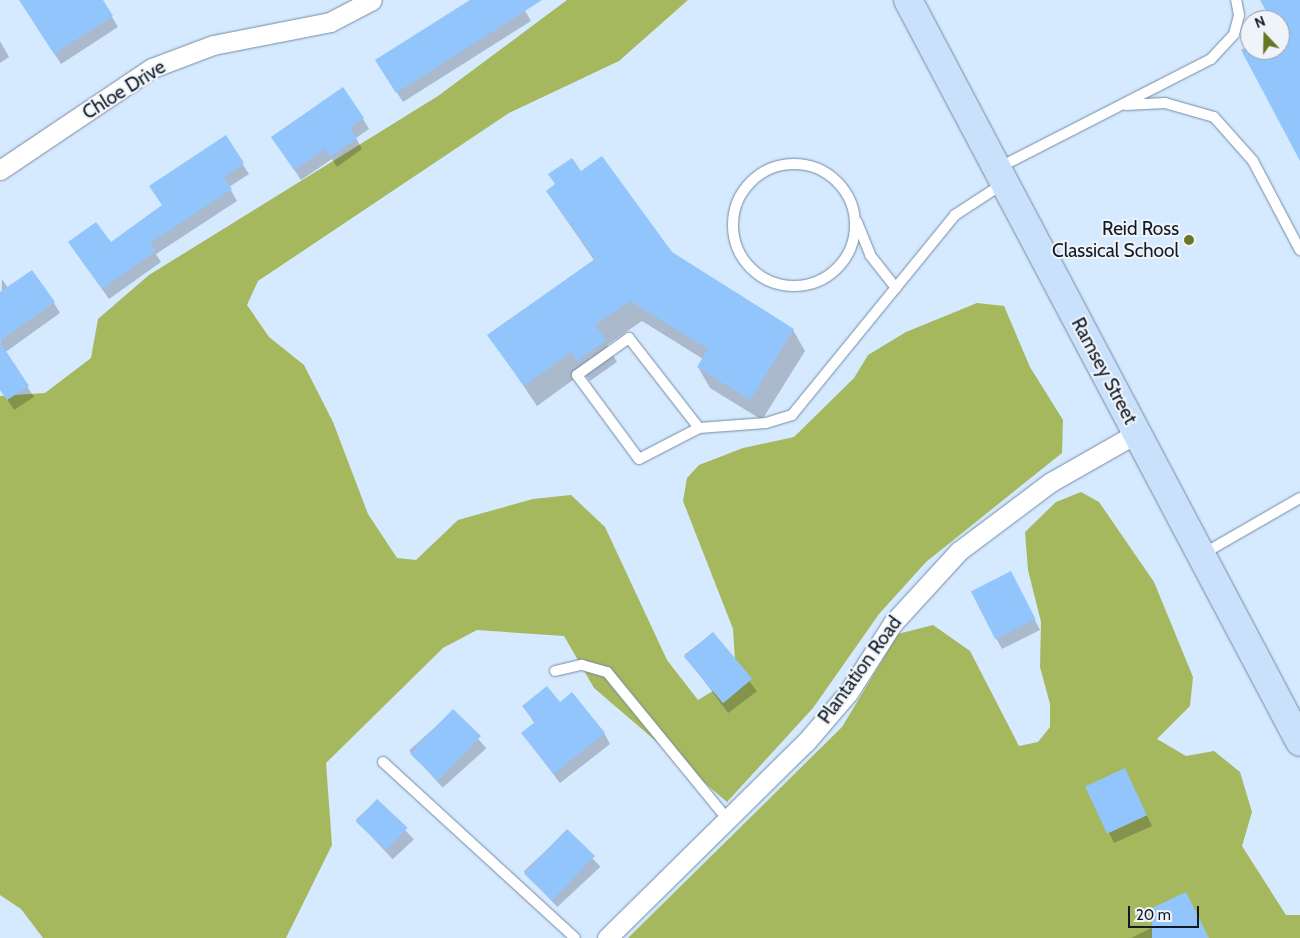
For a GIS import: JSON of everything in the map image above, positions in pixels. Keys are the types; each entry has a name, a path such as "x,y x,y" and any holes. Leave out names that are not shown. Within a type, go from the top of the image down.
{"main road":[{"name":"Ramsey Street","path":"908,0 1300,742"}],"street":[{"name":"Chloe Drive","path":"0,170 152,68 213,45 330,22 372,0"},
{"name":"Plantation Road","path":"607,938 812,735 848,693 893,623 959,551 1051,482 1137,433"}],"lane":[{"path":"699,428 628,338 577,375 639,459 699,428 766,423 792,415 955,215 1001,175 1120,105 1225,49 1240,15 1236,0"},
{"path":"1120,105 1165,102 1214,117 1253,161 1300,250"},
{"path":"855,219 846,258 826,276 795,286 757,275 734,243 732,223 736,203 762,172 802,164 838,182 855,219 870,255 896,288"},
{"path":"1201,555 1300,498"},
{"path":"556,671 582,665 607,672 728,820"},
{"path":"383,762 575,938"}],"green space":[{"path":"567,0 688,0 619,61 509,113 258,281 247,305 269,337 304,365 333,422 368,514 397,558 416,560 458,520 533,499 571,495 605,527 667,660 698,700 736,677 733,629 683,501 687,478 699,465 743,448 794,437 854,378 868,355 906,332 977,303 1004,306 1030,367 1063,420 1062,453 926,562 879,614 813,708 727,802 594,688 564,636 477,630 443,648 326,763 332,845 286,938 43,938 21,909 0,895 0,396 45,393 91,358 98,319 149,275 438,96"},
{"path":"1081,492 1099,502 1154,582 1193,677 1190,706 1157,739 1186,756 1214,751 1240,772 1252,812 1242,846 1286,915 1300,915 1300,938 628,938 842,727 898,634 933,625 970,651 1019,746 1038,742 1050,727 1050,704 1040,667 1041,622 1028,570 1025,532 1056,502"}],"building":[{"path":"19,0 103,0 113,16 54,54"},
{"path":"470,0 542,0 396,93 375,60"},
{"path":"1260,0 1300,0 1300,161 1246,60 1290,60 1290,10 1266,10"},
{"path":"343,87 364,118 350,128 357,138 330,157 325,149 294,170 271,137"},
{"path":"226,135 244,163 224,177 232,189 150,243 156,251 102,289 68,242 96,222 111,242 162,205 149,186"},
{"path":"602,156 672,252 794,329 750,400 697,367 708,349 630,301 595,325 606,340 577,361 571,352 524,386 487,335 595,259 546,191 555,184 548,174 572,158 581,171"},
{"path":"32,270 55,302 0,341 0,292"},
{"path":"0,342 29,386 7,400 0,390"},
{"path":"1011,571 1036,619 995,640 971,591"},
{"path":"713,632 752,679 723,703 684,656"},
{"path":"547,686 560,702 572,692 605,733 554,774 521,733 535,722 522,706"},
{"path":"453,709 481,736 438,781 410,754"},
{"path":"1125,768 1147,815 1107,834 1085,787"},
{"path":"377,799 408,828 387,850 356,822"},
{"path":"567,829 595,856 552,901 524,874"},
{"path":"1186,892 1209,938 1152,938 1152,908"}],"place":[{"name":"Reid Ross Classical School","path":"1189,240"}]}
